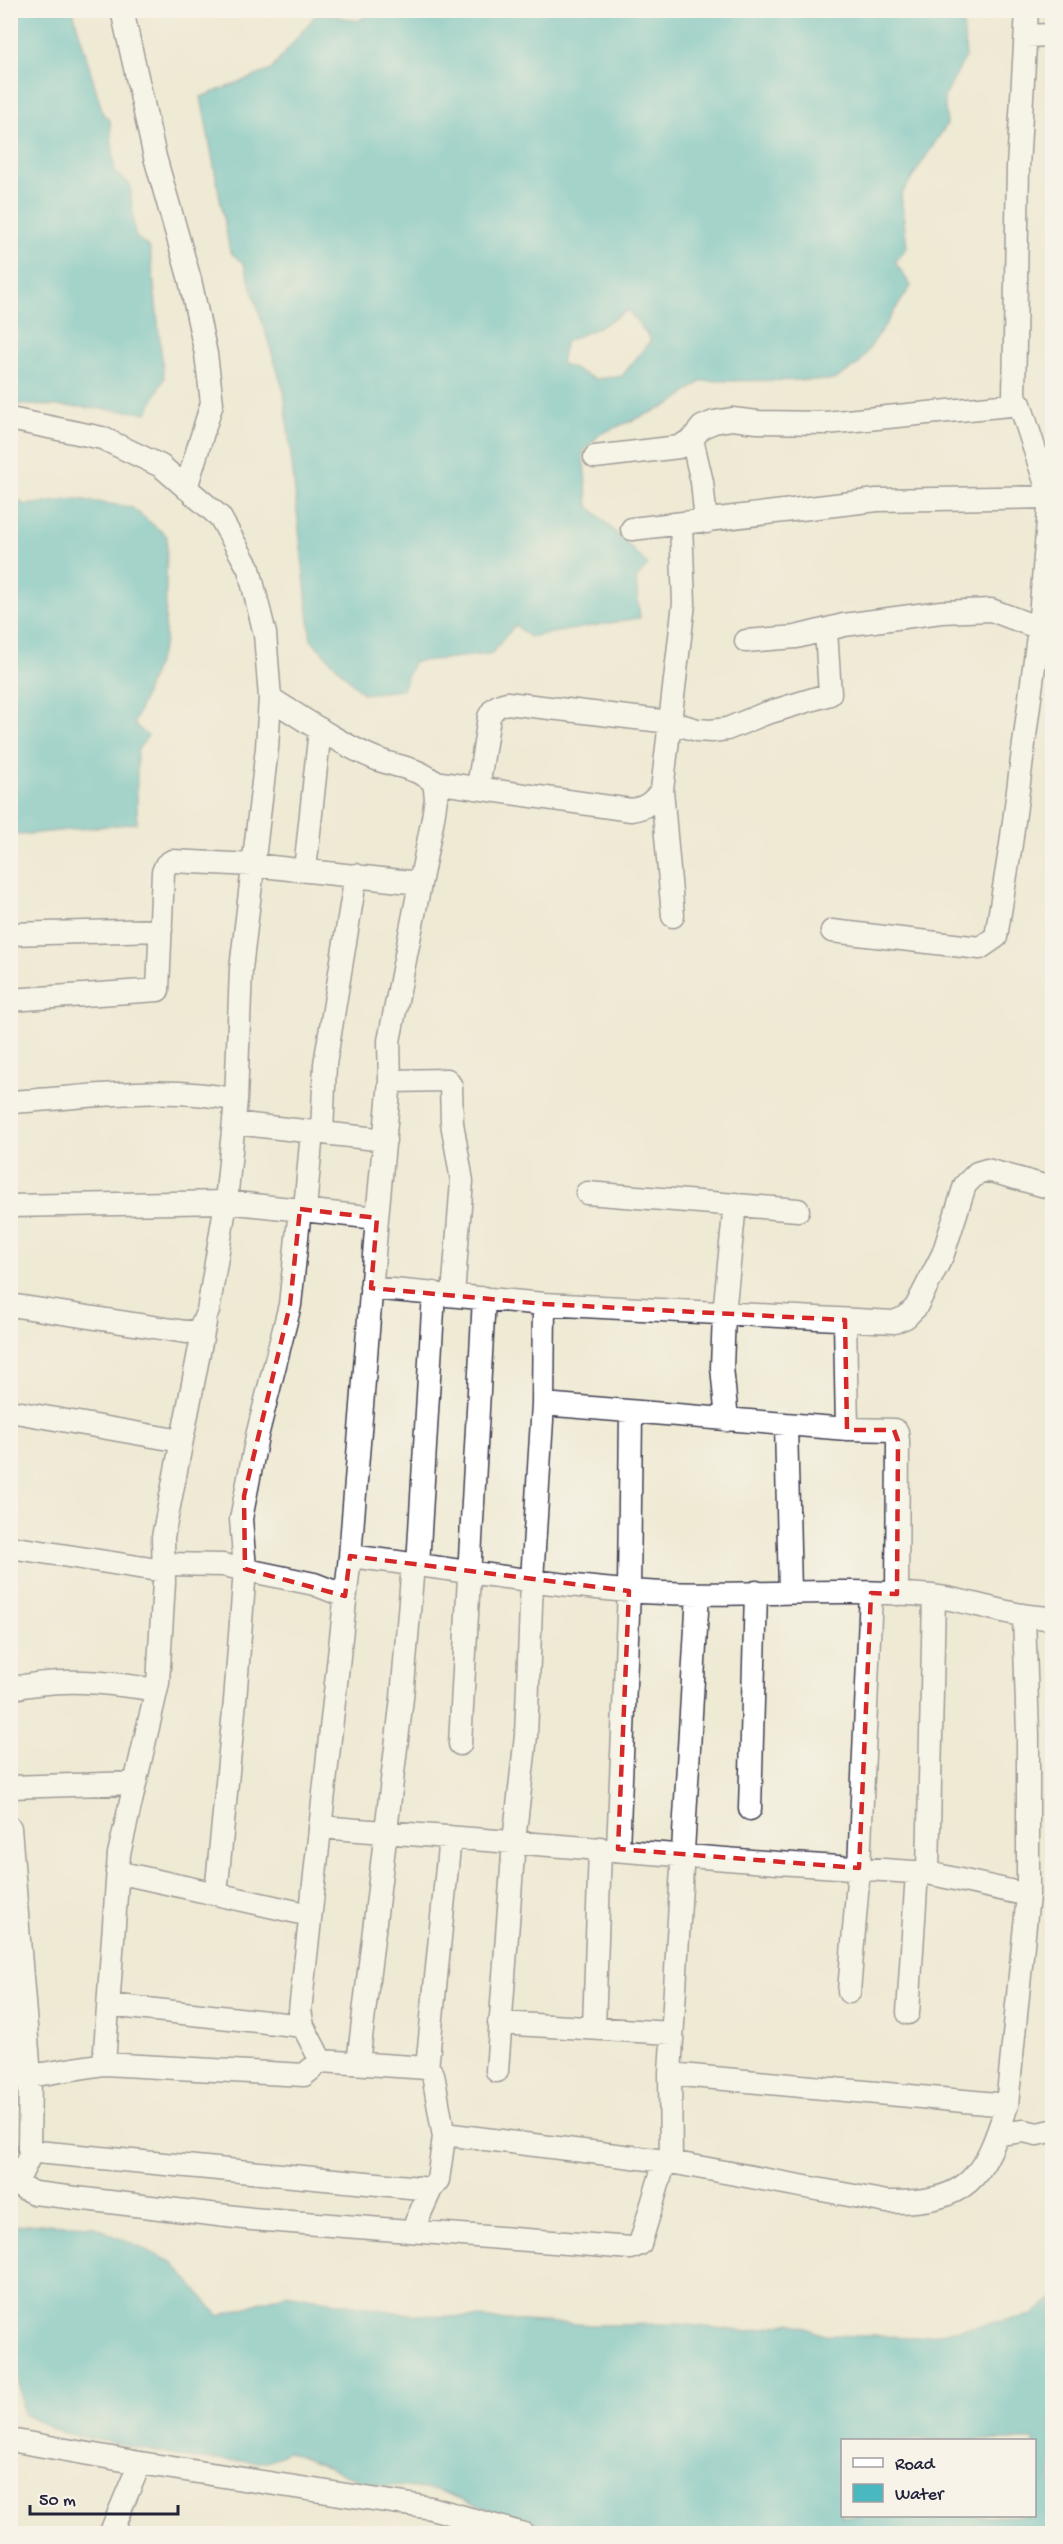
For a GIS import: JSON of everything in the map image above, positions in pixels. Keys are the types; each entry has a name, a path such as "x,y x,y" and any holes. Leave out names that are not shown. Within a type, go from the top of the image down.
{"street":[{"path":"122,10 155,157 190,280 206,354 212,403 186,488"},
{"path":"832,931 980,948 996,937 1011,844 1039,628 1042,569 1051,497 1020,404 1014,397 1018,167 1027,10"},
{"path":"1026,36 1053,35"},
{"path":"595,457 679,447 692,439 702,427 732,419 758,423 826,423 1020,404"},
{"path":"10,418 102,438 161,466 220,517 249,569 265,634 270,698 241,969 236,1100 226,1202 163,1537 161,1663 118,1854 105,2064"},
{"path":"692,439 702,482 706,522"},
{"path":"632,530 878,500 1051,497"},
{"path":"673,916 662,790 684,603 681,524"},
{"path":"746,641 796,637 844,625 941,612 991,610 1039,628"},
{"path":"478,788 489,717 492,710 499,705 507,703 670,722 697,730 727,729 764,714 826,697 831,691 826,630"},
{"path":"270,698 320,729 378,760 424,774 434,782 631,810 653,803 662,790"},
{"path":"305,870 320,729"},
{"path":"321,2061 303,2026 300,2011 350,1556 390,1081 390,1041 436,798 434,782"},
{"path":"10,1000 158,990 163,872 166,865 172,861 253,865 419,883"},
{"path":"216,1894 236,1701 245,1569 241,1519 244,1496 290,1305 302,1209 317,1132 325,1064 356,875"},
{"path":"10,934 161,930"},
{"path":"358,2063 402,1698 444,1294 462,1181 452,1123 451,1086 447,1080 390,1081"},
{"path":"10,1102 163,1092 213,1094 236,1100"},
{"path":"234,1123 385,1140"},
{"path":"372,1288 544,1304 894,1322 906,1317 916,1307 942,1254 965,1185 977,1173 987,1170 1053,1188"},
{"path":"587,1193 798,1210"},
{"path":"10,1206 226,1202 377,1218"},
{"path":"727,1420 722,1367 724,1314 735,1204"},
{"path":"460,1744 484,1298"},
{"path":"497,2071 514,1841 526,1736 532,1580 543,1404 544,1304"},
{"path":"10,1305 186,1332 199,1330 205,1322"},
{"path":"844,1320 847,1429"},
{"path":"543,1404 847,1429 894,1430 897,1432 897,1594"},
{"path":"10,1411 181,1441"},
{"path":"594,2028 629,1591 631,1412"},
{"path":"786,1424 790,1592"},
{"path":"10,1547 164,1568 223,1565 314,1584 345,1596"},
{"path":"350,1556 629,1591 698,1594 871,1593 934,1597 1024,1617 1053,1618"},
{"path":"750,1809 756,1592"},
{"path":"849,1992 860,1868 871,1593"},
{"path":"32,2151 18,2180 23,2187 34,2193 252,2219 637,2248 668,2161 672,2033 698,1594"},
{"path":"908,2013 923,1872 934,1597"},
{"path":"444,2137 452,2135 668,2161 887,2202 938,2199 962,2189 982,2169 1008,2105 1028,1895 1028,1734 1024,1617"},
{"path":"10,1689 34,1683 107,1682 156,1689"},
{"path":"10,1787 135,1783"},
{"path":"320,1827 923,1872 1028,1895"},
{"path":"10,1828 30,2076 29,2148 32,2151"},
{"path":"427,2068 450,1837"},
{"path":"117,1872 310,1915"},
{"path":"109,2005 303,2026"},
{"path":"499,2023 672,2033"},
{"path":"30,2076 105,2064 304,2075 321,2061 427,2068 434,2074 444,2137 438,2180 431,2189 412,2231"},
{"path":"10,2064 23,2067 30,2076"},
{"path":"670,2074 1008,2105"},
{"path":"998,2134 1024,2132 1037,2134 1053,2131"},
{"path":"32,2151 431,2189"},
{"path":"13,2446 140,2463 431,2508 524,2534"},
{"path":"110,2534 140,2463"}],"highlighted area":[{"path":"300,1209 377,1218 371,1288 544,1304 845,1320 847,1430 894,1430 898,1441 897,1594 871,1593 859,1868 618,1849 629,1591 350,1556 345,1596 245,1569 244,1496 290,1305"}],"water":[{"path":"11,10 73,11 103,114 110,120 115,172 130,184 135,236 150,248 164,378 147,413 11,404"},
{"path":"375,10 962,11 966,56 944,98 947,124 901,195 907,247 895,262 911,286 859,364 834,380 702,381 671,404 600,434 583,452 588,505 648,565 636,579 640,618 529,637 515,625 491,654 413,662 402,690 363,694 311,640 284,392 244,264 230,252 201,97 271,70 318,12 358,21","holes":["628,310 651,340 622,376 595,379 561,363 565,342 603,325"]},
{"path":"10,494 25,505 77,499 131,507 167,536 165,642 134,724 148,736 137,751 137,823 19,835 11,831"},
{"path":"43,2224 93,2226 172,2262 219,2316 286,2294 409,2314 593,2325 681,2324 749,2332 791,2322 824,2335 918,2337 1033,2315 1052,2299 1052,2533 574,2534 547,2531 436,2490 370,2484 287,2451 267,2462 193,2459 65,2433 24,2415 18,2378 11,2375 11,2226"}]}
